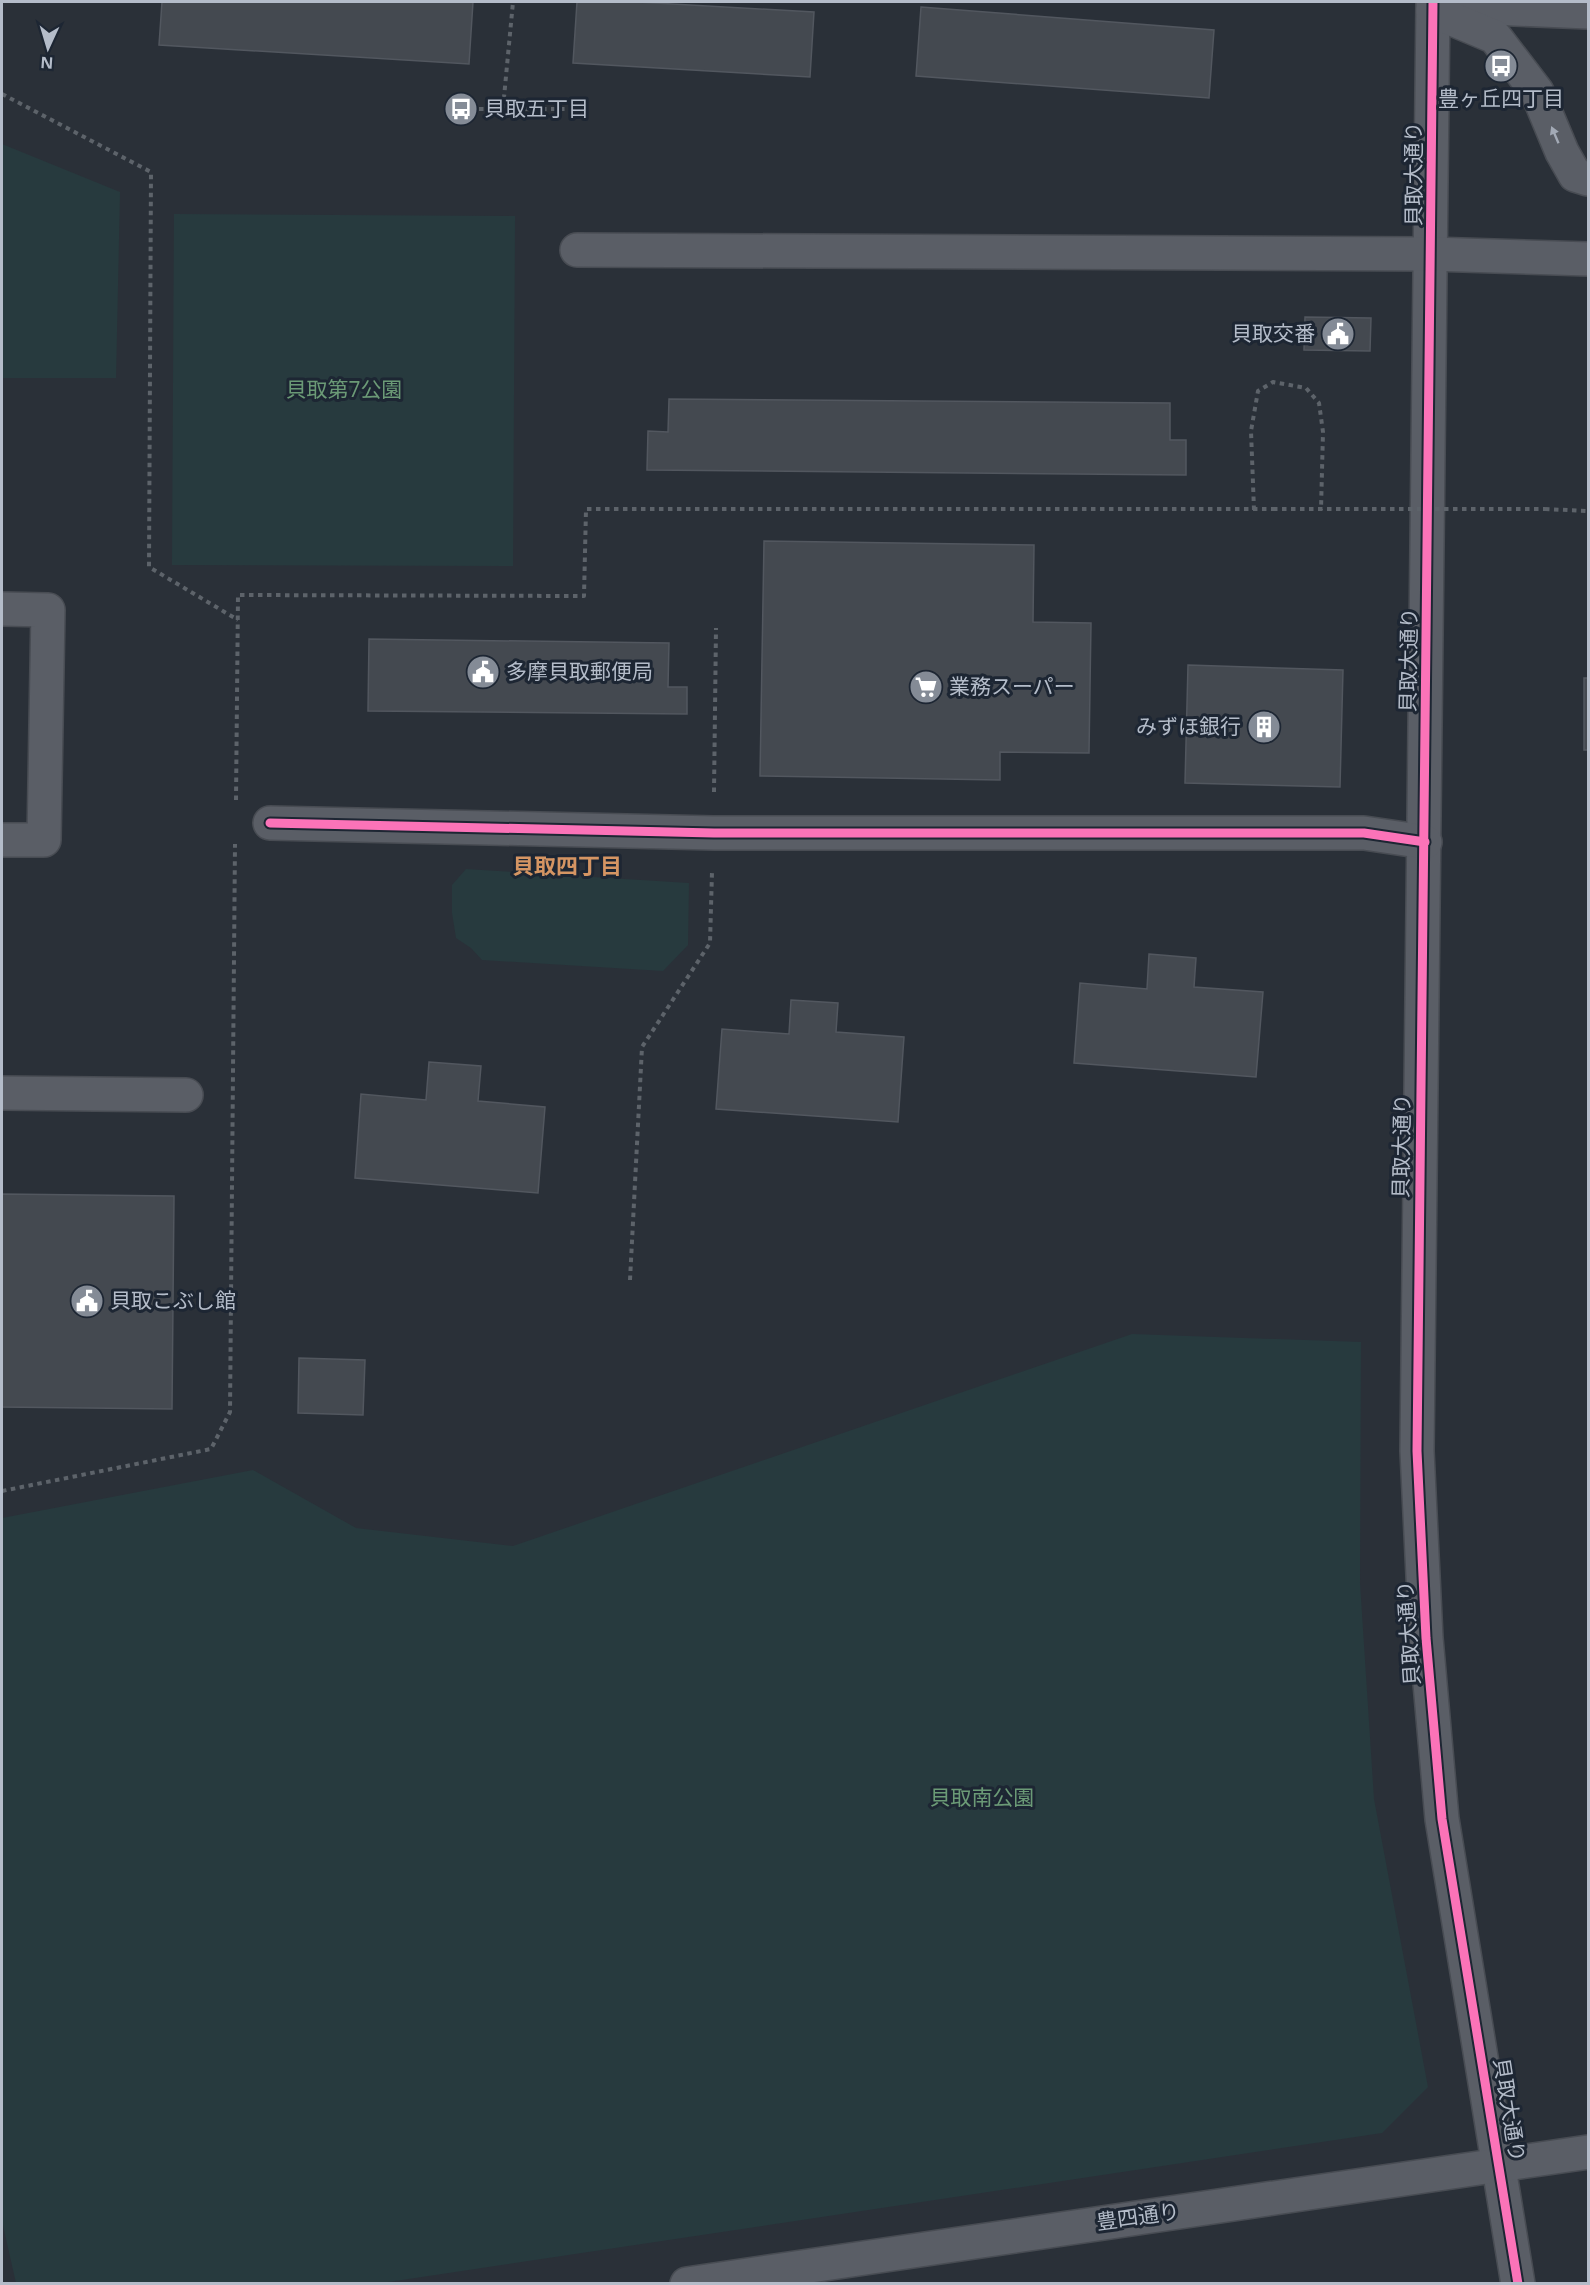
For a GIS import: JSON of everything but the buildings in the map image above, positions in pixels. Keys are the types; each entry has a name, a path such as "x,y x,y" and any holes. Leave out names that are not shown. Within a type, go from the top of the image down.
{"street":[{"path":"1433,6 1588,12"},
{"path":"1433,6 1495,38 1537,92 1562,152 1575,175 1588,179"},
{"name":"貝取大通り","path":"1433,6 1417,1451 1426,1638 1442,1819 1518,2283"},
{"path":"577,250 1431,254 1588,258"},
{"path":"2,609 48,610 44,840 2,840"},
{"path":"270,823 714,833 1364,833 1425,842"},
{"path":"2,1093 186,1095"},
{"name":"豊四通り","path":"687,2283 1588,2152"}],"path":[{"path":"503,108 513,2"},
{"path":"2,94 151,172 149,567 238,620"},
{"path":"462,109 585,109"},
{"path":"1254,510 1251,431 1258,391 1273,382 1306,388 1319,403 1323,432 1321,510"},
{"path":"236,809 238,595 584,596 586,509 1545,509 1588,511"},
{"path":"630,1280 642,1047 710,943 714,833 716,628"},
{"path":"2,1491 211,1449 230,1412 235,832"}],"green space":[{"path":"2,144 120,192 116,378 2,378"},
{"name":"貝取第7公園","path":"174,214 515,216 513,566 172,565"},
{"path":"466,869 689,883 688,945 663,971 482,960 471,948 456,938 452,913 452,885"},
{"name":"貝取南公園","path":"1132,1334 1361,1342 1360,1583 1374,1799 1428,2087 1382,2133 382,2283 16,2283 2,2221 2,1518 253,1470 356,1528 513,1546"}],"cycle path":[{"path":"1433,2 1417,1451 1426,1638 1442,1819 1518,2284"},
{"path":"270,823 714,833 1364,833 1425,842"}],"place":[{"name":"豊ヶ丘四丁目","path":"1501,66"},
{"name":"貝取五丁目","path":"461,109"},
{"name":"貝取交番","path":"1338,334"},
{"name":"多摩貝取郵便局","path":"483,672"},
{"name":"業務スーパー","path":"926,687"},
{"name":"みずほ銀行","path":"1264,727"},
{"name":"貝取こぶし館","path":"87,1301"}],"district":[{"name":"貝取四丁目","path":"567,866"}]}
